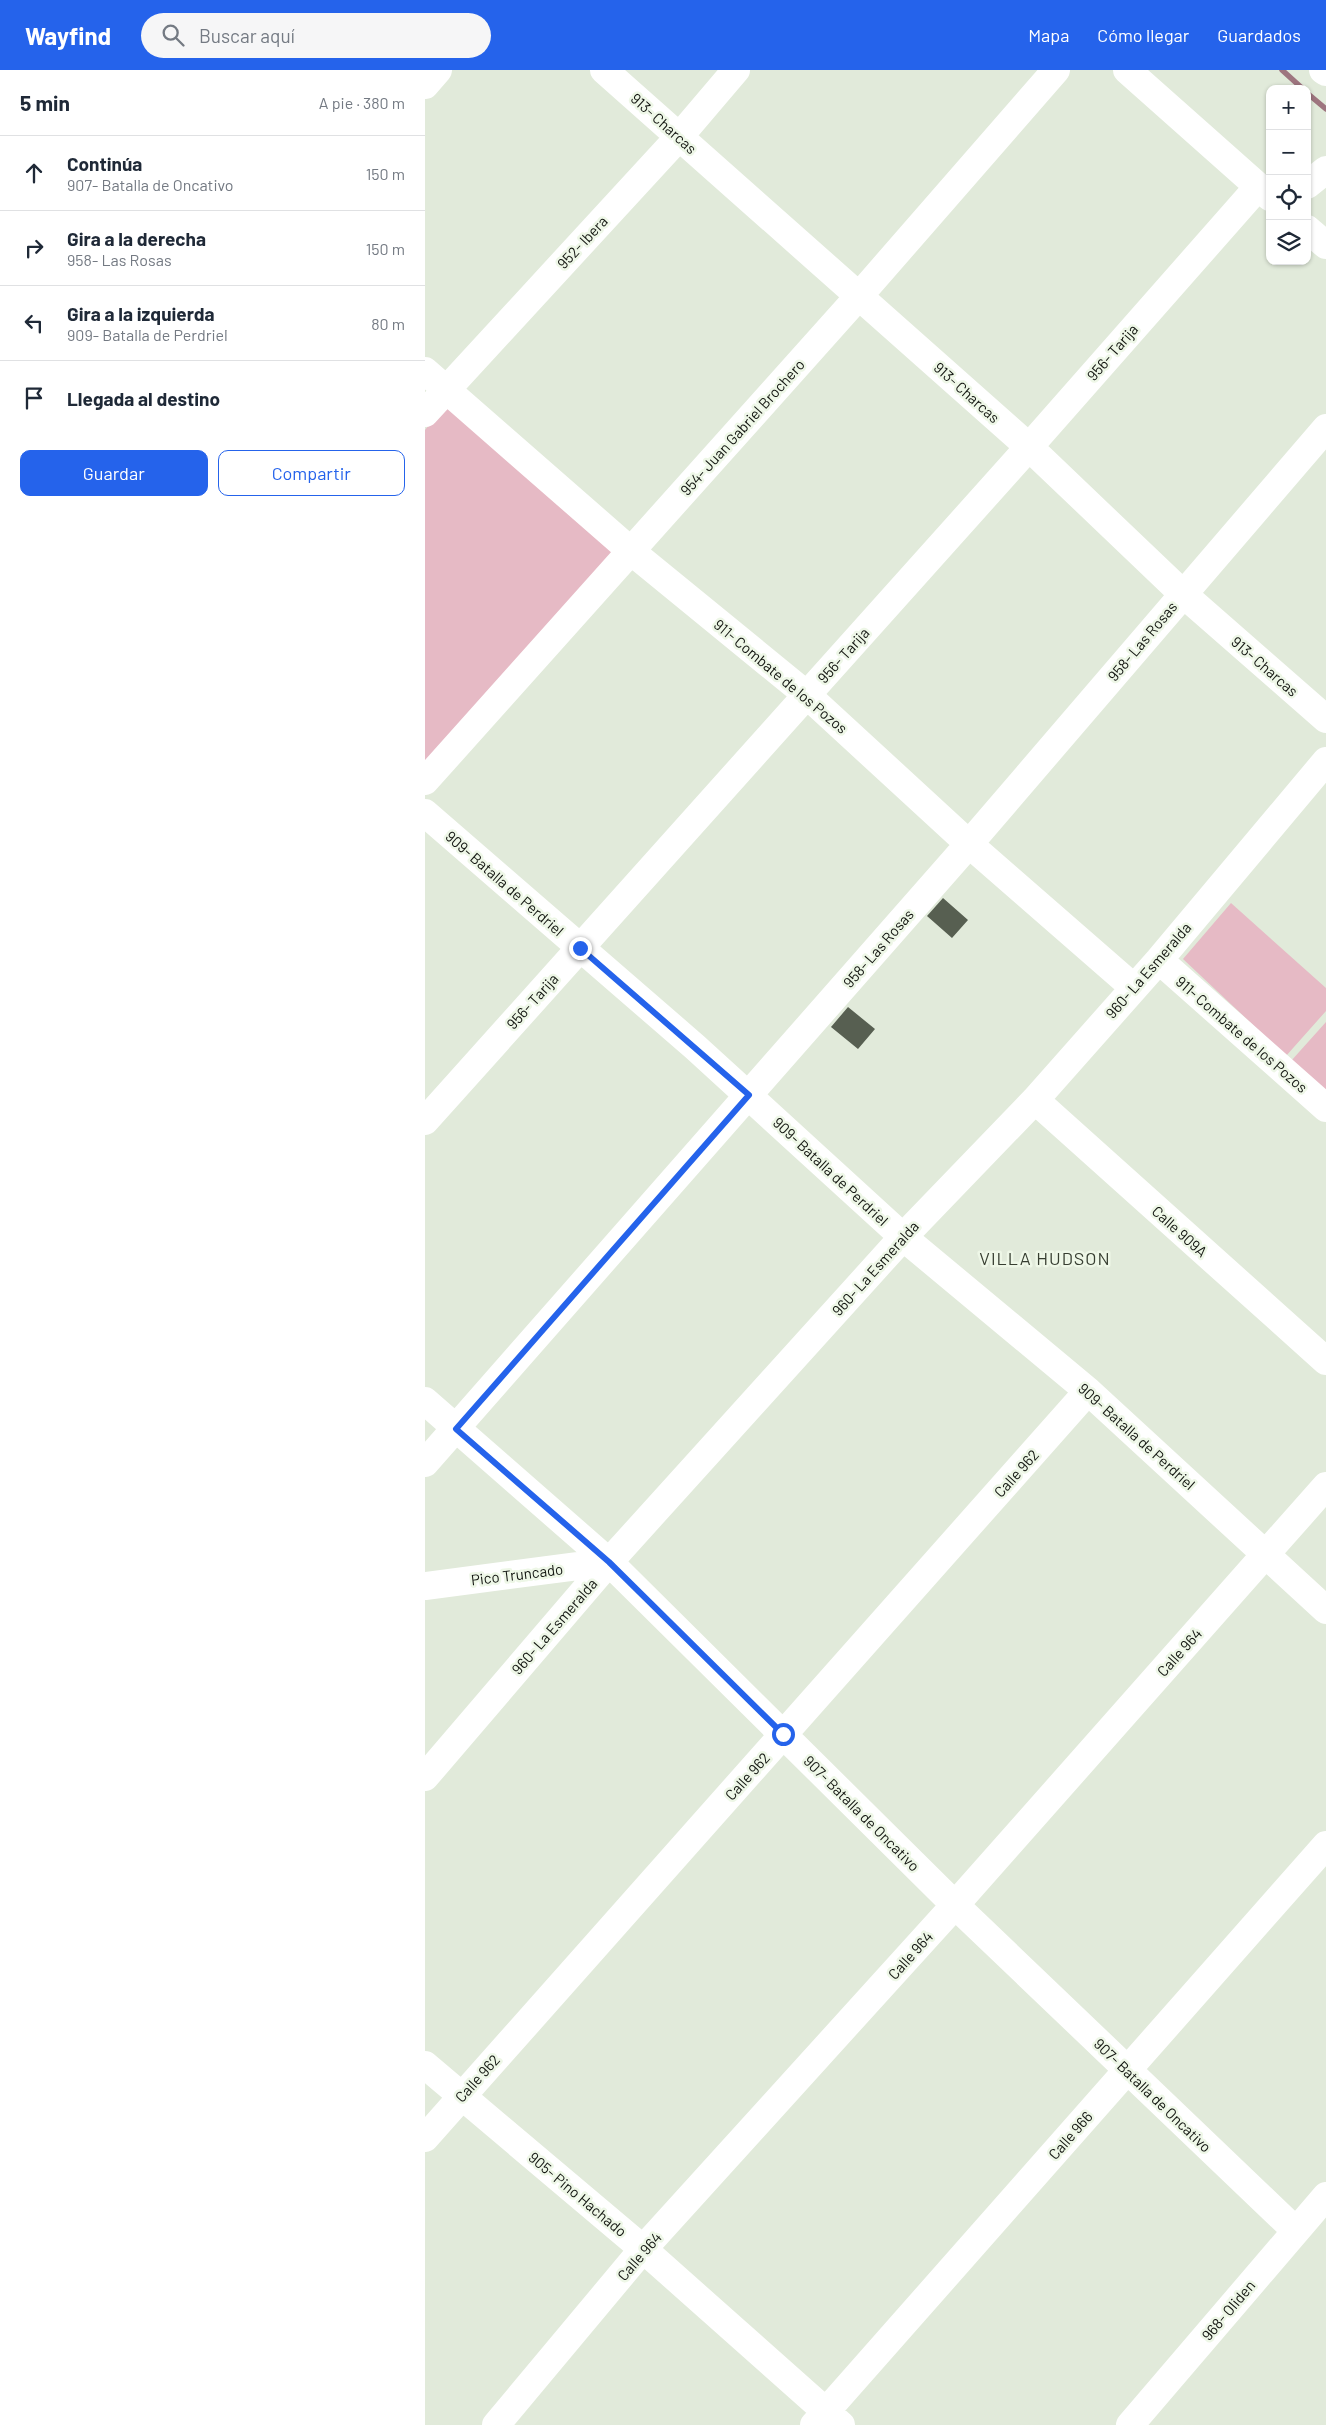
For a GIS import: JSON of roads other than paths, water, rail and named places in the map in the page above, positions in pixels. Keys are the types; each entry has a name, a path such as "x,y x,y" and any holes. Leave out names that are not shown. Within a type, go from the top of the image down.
{"street":[{"path":"425,85 438,70"},
{"name":"913- Charcas","path":"604,70 1029,447 1182,594 1326,719"},
{"name":"952- Ibera","path":"425,413 679,137 736,70"},
{"name":"954- Juan Gabriel Brochero","path":"425,781 632,552 1056,70"},
{"path":"1127,70 1266,192"},
{"path":"1311,181 1326,170"},
{"name":"956- Tarija","path":"425,1120 1029,447 1266,192"},
{"path":"1311,232 1326,245"},
{"name":"911- Combate de los Pozos","path":"425,371 632,552 807,695 969,844 1133,987"},
{"name":"958- Las Rosas","path":"425,1463 969,844 1326,428"},
{"name":"960- La Esmeralda","path":"425,1777 609,1562 903,1236 1035,1100 1133,987 1159,960 1326,761"},
{"name":"909- Batalla de Perdriel","path":"425,813 749,1095 903,1236 1088,1391 1326,1610"},
{"name":"911- Combate de los Pozos","path":"1159,960 1326,1108"},
{"name":"Calle 909A","path":"1035,1100 1326,1361"},
{"name":"Calle 962","path":"425,2138 1088,1391"},
{"name":"907- Batalla de Oncativo","path":"425,1401 609,1562 955,1905 1295,2230"},
{"name":"Calle 964","path":"496,2425 643,2249 955,1905 1326,1486"},
{"name":"Pico Truncado","path":"425,1586 609,1562"},
{"name":"Calle 966","path":"827,2421 1127,2070 1326,1845"},
{"name":"905- Pino Hachado","path":"425,2065 643,2249 827,2421"},
{"name":"968- Oliden","path":"1130,2425 1326,2196"}],"waterway":[{"path":"1282,70 1299,85"},
{"path":"1311,96 1326,109"}],"district":[{"name":"VILLA HUDSON","path":"1045,1258"}]}
